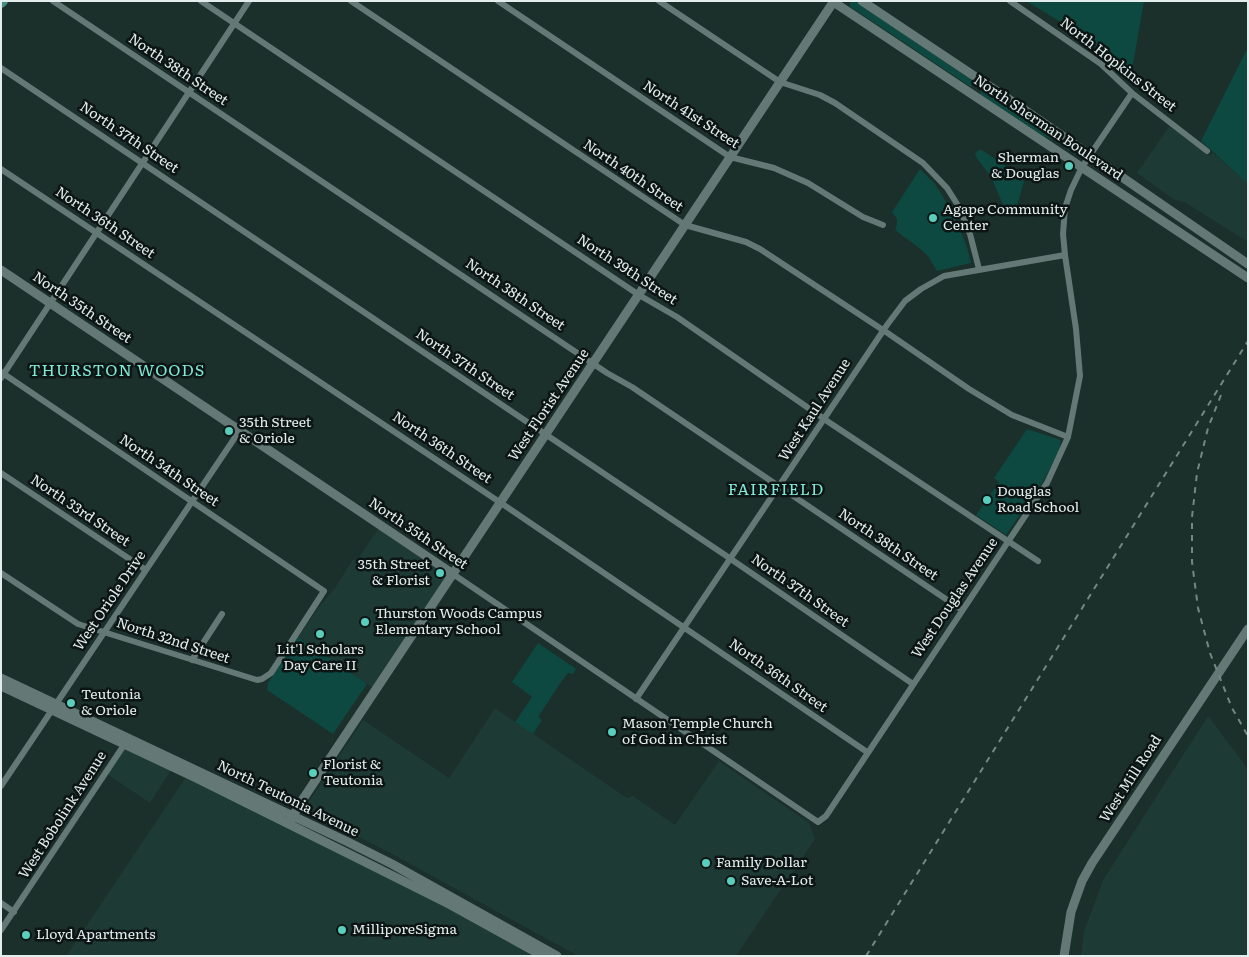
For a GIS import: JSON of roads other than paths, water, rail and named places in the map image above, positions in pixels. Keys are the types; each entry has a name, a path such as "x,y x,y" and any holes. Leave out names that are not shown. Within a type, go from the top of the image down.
{"main road":[{"name":"North Sherman Boulevard","path":"862,1 1248,264"},
{"name":"West Florist Avenue","path":"289,824 293,815 833,2"},
{"name":"North Sherman Boulevard","path":"833,2 1248,278"},
{"name":"North 35th Street","path":"1,270 453,574"},
{"name":"West Mill Road","path":"1064,956 1071,912 1082,881 1092,863 1248,629"},
{"name":"North Teutonia Avenue","path":"1,678 54,707 293,815 392,864 558,956"},
{"name":"North Teutonia Avenue","path":"1,686 54,707"},
{"name":"North Teutonia Avenue","path":"126,741 196,778 436,897 543,956"}],"street":[{"name":"North 38th Street","path":"53,1 593,364 632,386 962,610"},
{"name":"North 39th Street","path":"202,1 639,295 677,317 824,419 1038,561"},
{"path":"2,374 190,94 249,1"},
{"name":"North 40th Street","path":"351,1 685,225 746,242 760,249 884,330 969,389 1012,415 1068,437"},
{"name":"North 41st Street","path":"498,1 730,157 774,168 808,182 863,217 882,225"},
{"path":"659,1 780,82 820,95 835,103 923,163 947,188 959,207 975,249 979,269"},
{"name":"North Hopkins Street","path":"1010,1 1102,64 1132,93 1208,151"},
{"name":"North 37th Street","path":"1,68 731,559 913,684"},
{"name":"West Douglas Avenue","path":"818,822 826,816 1047,483 1068,437 1080,376 1076,329 1063,234 1065,208 1082,167 1132,93"},
{"name":"North 36th Street","path":"1,168 501,503 867,752"},
{"name":"West Kaul Avenue","path":"636,699 686,628 824,419 905,301 920,289 944,276 1065,255"},
{"name":"North 34th Street","path":"2,374 324,591 271,673 262,679"},
{"name":"West Oriole Drive","path":"1,786 240,430"},
{"name":"North 33rd Street","path":"1,473 146,570"},
{"name":"North 32nd Street","path":"1,573 72,621 104,633 251,679 262,679"},
{"name":"North 35th Street","path":"453,574 818,822"},
{"path":"192,660 222,614"},
{"name":"West Bobolink Avenue","path":"1,930 126,741"},
{"path":"1,903 14,912"}],"railway":[{"path":"866,956 1248,341"},
{"path":"1221,395 1208,428 1197,473 1192,517 1192,562 1198,608 1210,653 1232,708 1248,736"}],"place":[{"name":"Sherman & Douglas","path":"1069,166"},
{"name":"Agape Community Center","path":"933,218"},
{"name":"35th Street & Oriole","path":"229,431"},
{"name":"Douglas Road School","path":"987,500"},
{"name":"35th Street & Florist","path":"440,573"},
{"name":"Thurston Woods Campus Elementary School","path":"365,622"},
{"name":"Lit'l Scholars Day Care II","path":"320,634"},
{"name":"Teutonia & Oriole","path":"71,703"},
{"name":"Mason Temple Church of God in Christ","path":"612,732"},
{"name":"Florist & Teutonia","path":"313,773"},
{"name":"Family Dollar","path":"706,863"},
{"name":"Save-A-Lot","path":"731,881"},
{"name":"MilliporeSigma","path":"342,930"},
{"name":"Lloyd Apartments","path":"26,935"}],"district":[{"name":"THURSTON WOODS","path":"117,371"},
{"name":"FAIRFIELD","path":"776,490"}]}
